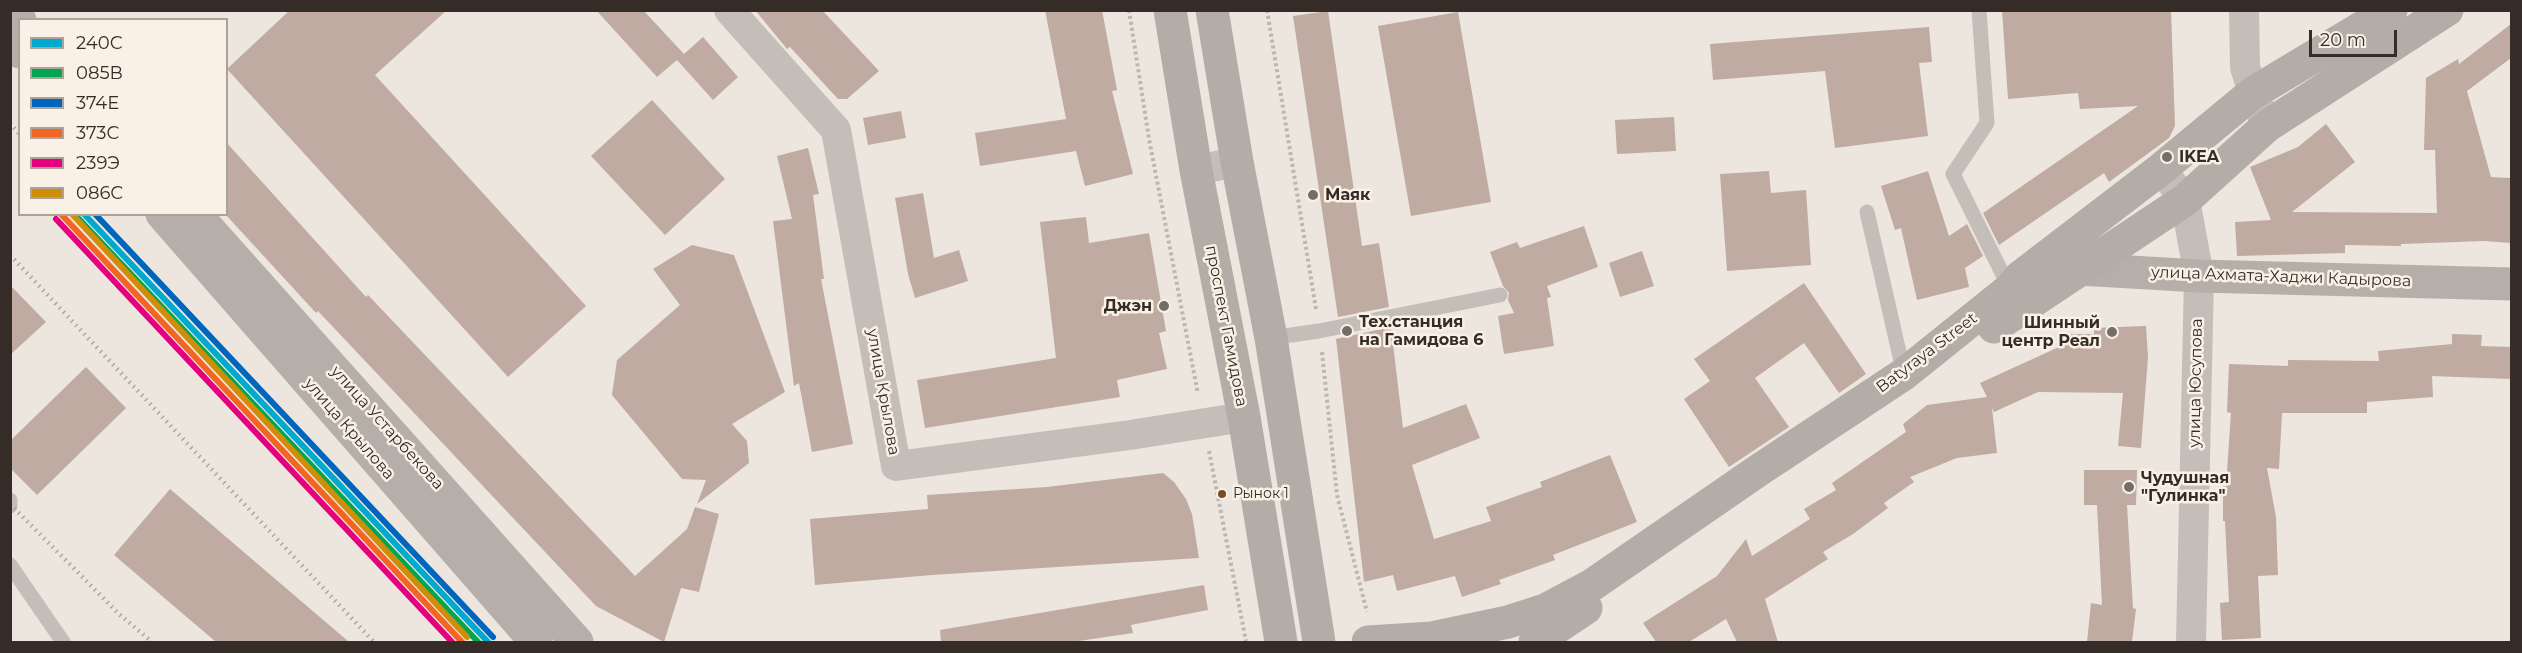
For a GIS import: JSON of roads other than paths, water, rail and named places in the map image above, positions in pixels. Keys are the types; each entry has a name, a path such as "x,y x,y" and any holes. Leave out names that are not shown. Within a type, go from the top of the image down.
{"main road":[{"name":"проспект Гамидова","path":"1170,10 1196,170 1244,417 1281,642"},
{"path":"1212,10 1237,162 1271,338 1319,642"},
{"name":"Batyraya Street","path":"2070,258 2162,169 2253,93 2391,10"},
{"name":"Batyraya Street","path":"1535,642 1908,380 2015,299 2020,277 2070,258 2185,200 2267,126 2447,10"},
{"name":"улица Крылова","path":"164,216 536,642"},
{"name":"улица Устарбекова","path":"197,216 578,642"},
{"name":"улица Ахмата-Хаджи Кадырова","path":"2070,258 2199,276 2511,284"},
{"name":"Batyraya Street","path":"1368,642 1436,640 1545,610 1592,585 1759,470 1908,380"}],"street":[{"name":"улица Крылова","path":"729,10 837,130 896,466 1244,417"},
{"path":"2244,10 2245,67 2267,126"},
{"path":"1196,170 1237,162"},
{"name":"улица Юсупова","path":"2162,169 2185,200 2199,276 2191,642"}],"lane":[{"path":"1980,10 1987,123 1953,174 2015,299"},
{"path":"1867,212 1908,380"},
{"path":"1271,338 1500,295"},
{"path":"10,500 10,506"},
{"path":"10,565 63,642"}],"railway":[{"path":"10,123 18,133"},
{"path":"10,255 374,642"},
{"path":"10,504 119,614 152,642"}],"place":[{"name":"IKEA","path":"2167,157"},
{"name":"Маяк","path":"1313,195"},
{"name":"Джэн","path":"1164,306"},
{"name":"Тех.станция на Гамидова 6","path":"1347,331"},
{"name":"Шинный центр Реал","path":"2112,332"},
{"name":"Чудушная \"Гулинка\"","path":"2129,487"},
{"name":"Рынок 1","path":"1222,494"}]}
